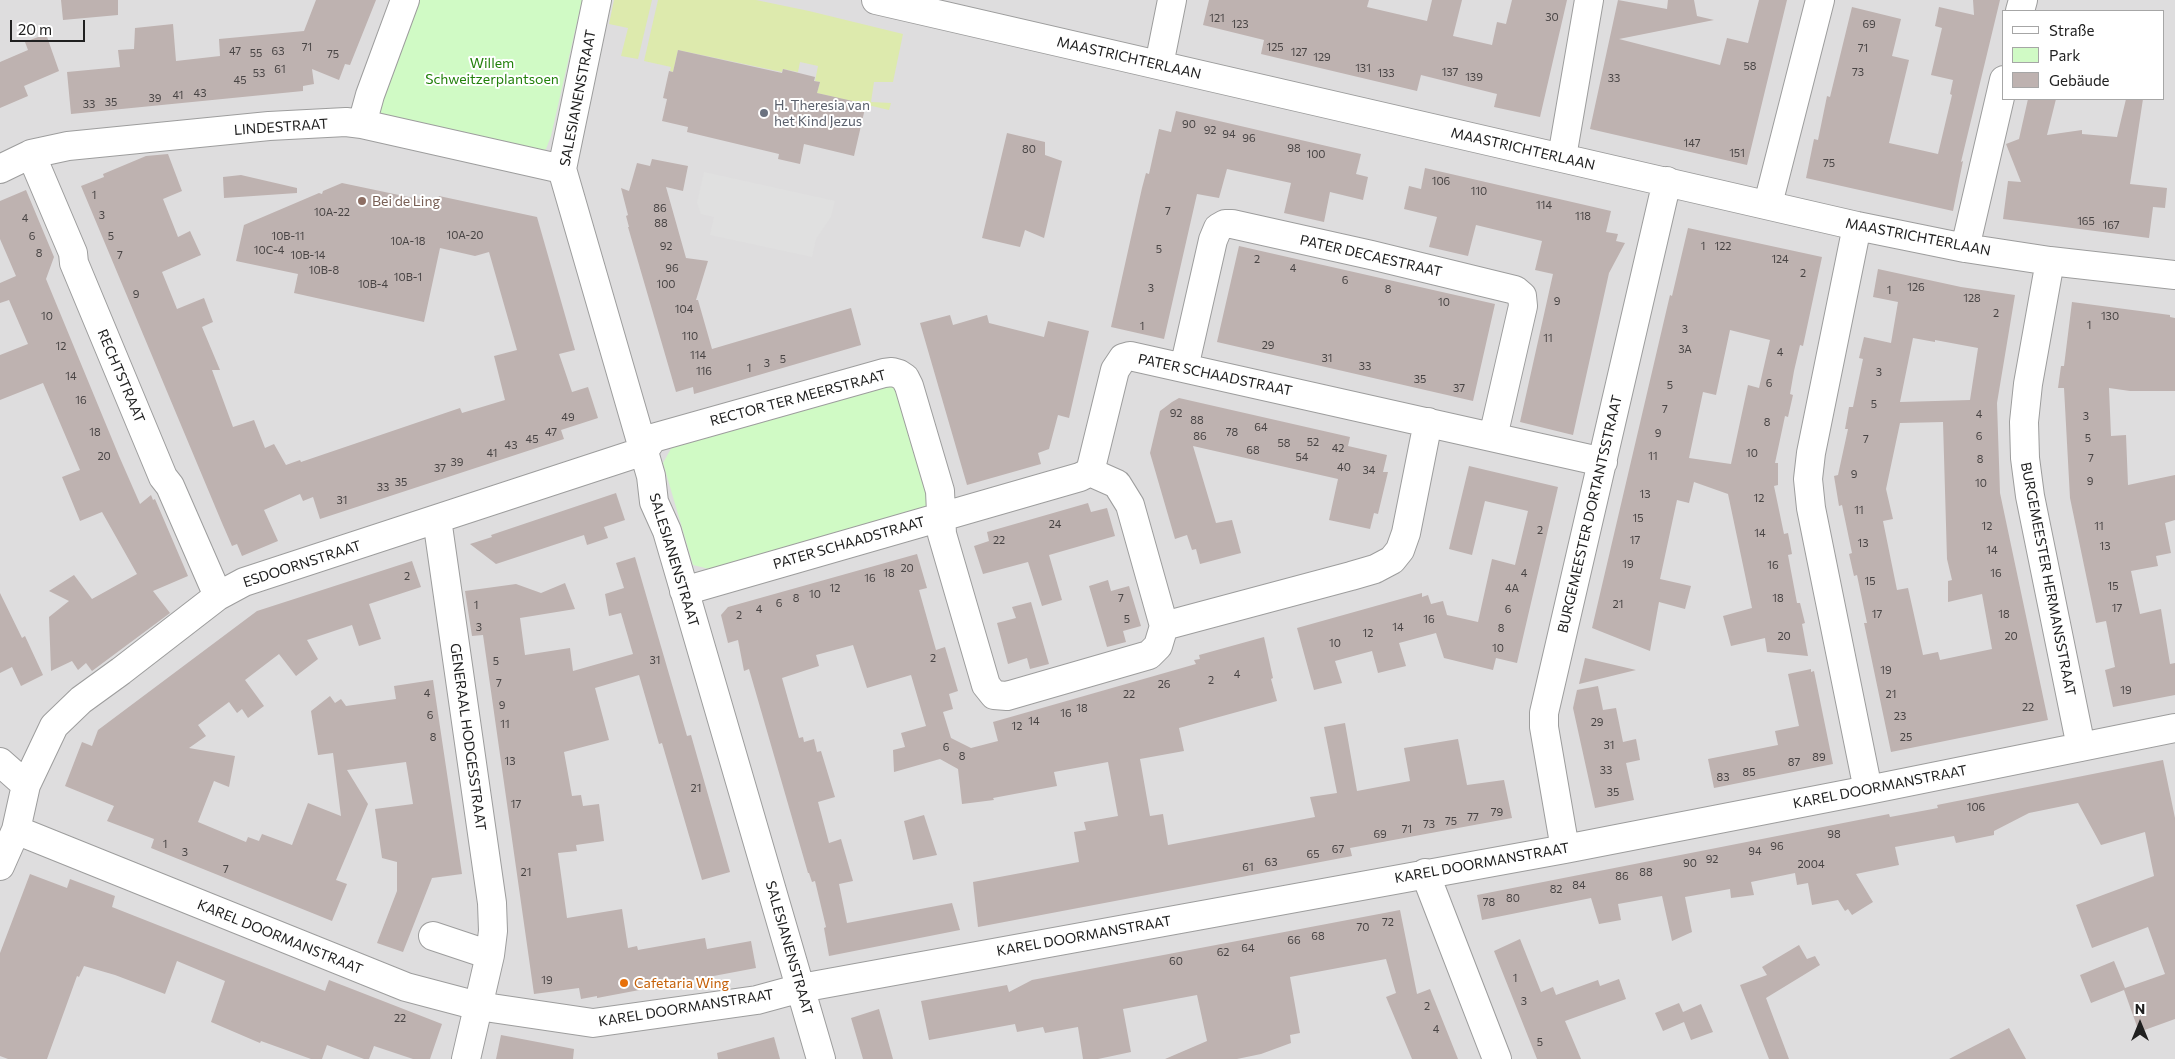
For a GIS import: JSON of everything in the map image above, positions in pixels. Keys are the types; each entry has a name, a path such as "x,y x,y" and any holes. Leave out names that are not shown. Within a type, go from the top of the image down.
{"street":[{"path":"362,124 370,95 405,0"},
{"name":"SALESIANENSTRAAT","path":"597,0 562,168 651,476 654,502 667,531 821,1059"},
{"name":"MAASTRICHTERLAAN","path":"876,0 1857,226 1965,248 2050,261 2175,275"},
{"path":"1160,65 1172,0"},
{"path":"1562,157 1589,0"},
{"path":"1768,204 1820,0"},
{"path":"1965,248 2002,89"},
{"name":"LINDESTRAAT","path":"0,169 31,154 68,146 269,126 346,122 562,168"},
{"name":"RECHTSTRAAT","path":"31,154 163,477 170,486 218,596"},
{"name":"BURGEMEESTER DORTANTSSTRAAT","path":"1565,849 1544,727 1544,712 1667,181"},
{"name":"PATER DECAESTRAAT","path":"1184,368 1214,234 1218,228 1225,224 1232,224 1362,253 1515,290 1522,296 1523,306 1493,437"},
{"path":"1857,226 1811,453 1808,479 1811,508 1868,790"},
{"name":"BURGEMEESTER HERMANSSTRAAT","path":"2050,261 2028,384 2024,422 2025,458 2030,496 2081,747"},
{"name":"PATER SCHAADSTRAAT","path":"684,591 1090,472 1118,363 1123,358 1137,357 1603,462"},
{"name":"RECTOR TER MEERSTRAAT","path":"644,451 653,438 892,372 903,376 910,386 940,491 941,516"},
{"path":"1164,626 1351,576 1375,569 1392,560 1400,550 1406,533 1428,422"},
{"name":"ESDOORNSTRAAT","path":"0,866 16,830 26,784 54,726 81,700 218,596 244,582 644,451"},
{"path":"941,516 942,534 968,626 986,685 994,695 1007,696 1149,655 1158,646 1164,626 1126,496 1117,484 1090,472"},
{"name":"GENERAAL HODGESSTRAAT","path":"437,519 492,903 493,932 490,955 466,1059"},
{"name":"KAREL DOORMANSTRAAT","path":"16,830 406,987 478,1006 593,1023 757,1000 801,988 1565,849 2175,728"},
{"path":"0,762 26,784"},
{"path":"1425,873 1497,1059"},
{"path":"433,936 490,955"}],"shaded area":[{"path":"0,0 2175,0 2175,1059 0,1059"},
{"path":"704,172 835,201 831,217 816,239 812,257 710,235 714,217 701,214 697,203"}],"green space":[{"name":"Willem Schweitzerplantsoen","path":"416,0 582,0 551,136 546,149 543,151 382,116 378,107"},
{"path":"614,0 652,0 638,59 621,56 628,28 609,24"},
{"path":"658,0 756,0 903,34 893,82 874,82 871,102 891,103 889,110 817,93 820,82 815,81 818,66 800,62 798,72 783,69 782,72 678,50 673,72 670,71 671,67 644,61"},
{"path":"881,385 892,387 898,392 930,501 924,509 709,569 693,565 663,463 673,445"}],"building":[{"path":"61,0 118,0 118,15 63,20"},
{"path":"316,0 376,0 350,65 345,64 339,80 312,69 314,84 303,86 303,91 71,114 67,72 120,67 118,50 134,49 135,28 173,24 176,61 220,56 219,39 304,31"},
{"path":"1209,0 1369,0 1367,7 1427,21 1432,0 1462,0 1453,36 1492,45 1497,22 1506,24 1512,0 1567,0 1540,117 1494,107 1497,94 1421,75 1417,91 1261,54 1264,40 1203,25"},
{"path":"1618,0 1667,9 1668,0 1694,0 1697,16 1714,20 1619,39 1720,65 1727,38 1748,43 1759,0 1787,0 1747,165 1590,129"},
{"path":"1973,0 2000,0 1961,162 1963,161 1953,211 1806,178 1814,139 1818,140 1827,96 1830,97 1852,7 1901,19 1892,56 1909,60 1889,143 1938,154 1952,95 1950,94 1953,80 1931,75 1942,28 1935,26 1939,7 1974,15"},
{"path":"46,34 59,71 24,86 28,96 0,108 0,62 28,50 25,42"},
{"name":"H. Theresia van het Kind Jezus","path":"678,50 782,73 783,69 815,77 814,81 820,82 817,93 866,104 854,156 804,144 800,164 778,159 779,154 687,132 688,127 662,121 667,99 663,98 669,71 673,72"},
{"path":"2028,100 2056,100 2047,135 2082,130 2082,134 2117,137 2126,100 2143,100 2130,184 2167,188 2165,208 2153,207 2149,238 2003,219 2008,181 2021,182 2006,144 2019,139"},
{"path":"1176,111 1361,154 1356,174 1368,177 1363,200 1330,192 1324,222 1284,213 1291,183 1227,169 1219,198 1197,194 1164,339 1111,327 1142,188 1146,173 1149,174 1159,129 1171,132"},
{"path":"1007,133 1045,142 1045,155 1062,161 1044,238 1025,230 1020,247 982,238"},
{"path":"168,154 182,191 163,199 178,237 190,231 201,255 162,272 177,309 204,298 213,322 202,327 220,370 212,370 233,427 254,420 265,448 274,444 286,465 300,460 301,462 460,408 462,413 505,400 494,356 517,350 489,252 475,256 440,248 424,322 294,293 298,274 236,261 244,225 319,193 322,194 323,191 342,183 437,203 439,196 537,217 575,350 559,354 572,392 588,387 598,418 561,430 564,439 320,519 313,497 303,501 300,494 264,510 278,541 242,556 237,544 232,546 81,186 104,177 103,174 146,156"},
{"path":"652,159 688,166 683,191 666,187 686,258 708,261 696,300 698,300 712,349 851,308 861,345 694,394 693,387 676,392 628,227 626,216 628,215 621,188 629,191 637,163 650,166"},
{"path":"1425,168 1611,211 1606,232 1618,234 1616,241 1625,243 1609,273 1573,435 1520,422 1553,274 1535,270 1542,241 1476,225 1468,256 1429,247 1437,217 1404,209 1409,186 1421,189"},
{"path":"241,175 297,188 297,193 224,198 223,177"},
{"path":"26,190 54,257 46,279 119,456 140,504 151,495 153,500 155,499 188,576 153,591 170,613 92,671 86,663 78,670 72,661 51,671 49,617 69,601 49,591 74,575 92,599 137,574 102,512 80,521 62,477 80,470 43,383 0,400 0,355 28,344 9,300 0,303 0,283 16,276 0,239 0,201"},
{"path":"1688,228 1822,257 1803,346 1800,345 1794,371 1790,394 1793,395 1788,417 1785,416 1775,463 1778,463 1778,485 1774,486 1784,534 1788,533 1792,554 1788,555 1797,603 1800,603 1805,623 1802,624 1808,656 1767,652 1765,638 1731,646 1723,616 1752,608 1728,494 1694,482 1689,503 1677,500 1660,579 1691,586 1685,609 1659,602 1650,651 1592,628 1670,295 1672,296","holes":["1730,330 1770,340 1759,388 1748,385 1731,464 1689,458 1703,392 1716,395"]},
{"path":"1239,246 1495,304 1473,401 1217,342"},
{"path":"1878,269 1961,287 2015,295 1997,403 2000,493 2048,720 1891,752 1864,623 1867,623 1857,575 1854,576 1849,554 1852,553 1842,505 1839,506 1834,476 1838,475 1848,429 1845,429 1849,407 1853,407 1863,359 1859,358 1864,337 1891,343 1898,302 1873,297","holes":["1913,338 1978,348 1970,400 1900,402","1943,422 1947,559 1952,580 1948,581 1948,602 1982,594 1992,649 1940,660 1938,652 1923,655 1908,588 1897,590 1883,521 1893,519 1886,489 1900,423"]},
{"path":"2072,302 2170,315 2170,317 2175,318 2175,391 2130,391 2109,388 2111,436 2126,435 2128,485 2175,475 2175,520 2165,523 2171,553 2156,556 2158,566 2131,571 2140,614 2161,609 2170,664 2175,663 2175,695 2113,707 2105,670 2115,667 2106,621 2096,623 2070,498 2064,388 2058,388 2061,366 2064,366"},
{"path":"950,315 953,325 987,315 989,323 1044,337 1048,321 1089,331 1069,418 1058,415 1049,449 1038,453 1041,464 967,485 920,323"},
{"path":"1179,398 1350,437 1348,446 1387,455 1383,472 1388,472 1378,514 1374,513 1370,529 1329,520 1338,479 1193,446 1216,523 1232,520 1241,553 1200,564 1196,549 1192,550 1187,535 1175,539 1150,453 1160,411"},
{"path":"1469,466 1558,487 1517,663 1496,658 1493,670 1444,658 1436,633 1399,643 1406,666 1378,673 1372,651 1335,661 1342,683 1314,690 1297,628 1422,593 1422,597 1428,595 1431,604 1443,601 1447,615 1478,622 1492,559 1515,565 1528,511 1485,501 1472,555 1449,549"},
{"path":"616,493 625,520 604,527 608,538 587,545 584,535 496,564 470,544 492,537 491,535"},
{"path":"1088,503 1091,512 1107,508 1115,536 1049,555 1062,600 1042,606 1028,562 983,574 974,546 989,541 987,532"},
{"path":"917,554 927,588 919,590 936,650 945,647 958,691 949,694 953,709 943,712 951,738 971,748 998,741 993,722 1196,664 1194,660 1200,659 1199,655 1264,637 1273,678 1271,679 1277,701 1179,728 1184,751 1140,759 1150,816 1163,814 1168,845 1315,817 1310,797 1337,793 1324,727 1345,723 1357,791 1410,781 1404,748 1458,739 1467,785 1504,780 1512,818 1350,848 1352,856 978,927 973,882 1079,862 1074,832 1086,830 1084,822 1118,816 1108,762 1054,772 1057,786 993,798 994,800 962,804 958,769 940,759 894,772 893,750 905,747 901,733 926,726 911,675 867,688 853,645 816,655 819,666 782,678 799,738 803,737 804,742 814,739 817,752 821,751 835,797 818,802 829,843 841,839 853,881 839,884 847,923 952,903 960,930 829,956 824,928 826,927 815,881 812,882 808,873 749,669 744,671 738,640 728,643 721,615 728,607"},
{"path":"635,557 687,736 691,735 730,872 702,880 662,743 659,744 639,675 595,688 609,740 564,752 572,796 581,795 583,806 599,804 604,841 576,845 577,851 558,853 567,918 622,909 628,948 637,946 638,950 705,938 707,949 751,941 756,968 597,998 597,996 581,999 579,988 534,994 483,635 472,636 465,591 516,584 541,593 565,583 575,609 520,618 525,655 570,648 573,671 633,654 621,613 609,616 605,594 624,588 616,563"},
{"path":"412,561 421,587 369,604 381,639 359,646 352,625 307,640 318,659 296,676 279,654 245,680 264,706 248,718 242,709 237,713 229,702 198,725 206,736 189,748 235,756 229,787 214,781 198,822 246,842 248,837 259,841 262,834 292,845 308,803 341,816 333,753 318,755 311,711 330,696 335,703 341,699 346,706 396,699 394,686 433,680 462,874 432,878 403,952 377,943 397,891 397,862 382,858 375,809 413,804 406,762 347,770 368,804 336,880 347,884 332,921 151,848 154,839 107,821 114,806 65,786 82,742 92,746 98,730 257,611"},
{"path":"1108,580 1111,591 1129,586 1141,626 1123,631 1126,642 1107,647 1089,586"},
{"path":"0,593 22,638 25,636 43,675 21,686 12,667 0,673"},
{"path":"1031,602 1049,664 1030,669 1027,658 1008,664 997,623 1016,618 1012,607"},
{"path":"1585,658 1636,670 1579,684"},
{"path":"1811,669 1811,672 1814,671 1833,764 1714,788 1708,759 1778,745 1775,731 1799,726 1788,674"},
{"path":"1598,686 1603,710 1616,708 1623,742 1636,739 1640,760 1626,763 1634,800 1595,808 1573,708 1577,690"},
{"path":"2163,760 2175,818 2175,1019 2139,1032 2124,990 2091,1003 2080,975 2114,961 2125,988 2165,974 2148,927 2092,948 2076,905 2154,876 2145,832 2101,845 2078,803 2029,813 1994,831 1994,835 1956,843 1954,836 1895,847 1899,865 1856,874 1873,902 1852,915 1848,909 1845,911 1838,900 1812,905 1808,883 1797,885 1795,873 1751,882 1754,895 1731,898 1730,889 1685,897 1692,932 1672,941 1662,896 1618,904 1621,920 1599,924 1591,898 1482,920 1477,895 1889,814 1890,817 1938,808 1937,805"},
{"path":"924,815 937,855 913,860 904,821"},
{"path":"30,874 67,888 70,879 115,896 112,907 325,991 329,980 442,1024 430,1059 413,1059 374,1046 369,1059 364,1059 327,1045 322,1059 311,1059 261,1041 260,1043 211,1022 225,981 177,961 165,994 115,975 84,966 79,977 77,976 47,1059 8,1059 0,1056 0,953"},
{"path":"1400,910 1417,994 1430,989 1458,1059 1412,1059 1386,997 1396,993 1386,959 1290,977 1300,1033 1290,1035 1291,1043 1261,1054 1237,1059 1165,1059 1207,1041 1197,995 1123,1009 1131,1052 1098,1059 1083,1059 1078,1027 1045,1033 1043,1027 1017,1032 1015,1024 929,1040 921,1001 1007,985 1009,992 1032,980"},
{"path":"1520,939 1541,992 1553,987 1556,995 1598,980 1600,986 1619,979 1626,999 1565,1021 1581,1059 1537,1059 1494,951"},
{"path":"1799,945 1807,959 1815,956 1820,965 1766,998 1789,1059 1769,1059 1740,985 1767,975 1762,967"},
{"path":"1679,1003 1683,1012 1701,1004 1713,1032 1691,1040 1684,1022 1663,1031 1655,1013"},
{"path":"879,1009 893,1059 863,1059 851,1018"},
{"path":"2009,1028 2026,1059 1949,1059"},
{"path":"501,1035 574,1049 573,1059 496,1059"},
{"path":"774,1037 780,1059 718,1059 717,1053"}],"place":[{"name":"H. Theresia van het Kind Jezus","path":"764,113"},
{"name":"Bei de Ling","path":"362,201"},
{"name":"Cafetaria Wing","path":"624,983"}]}
